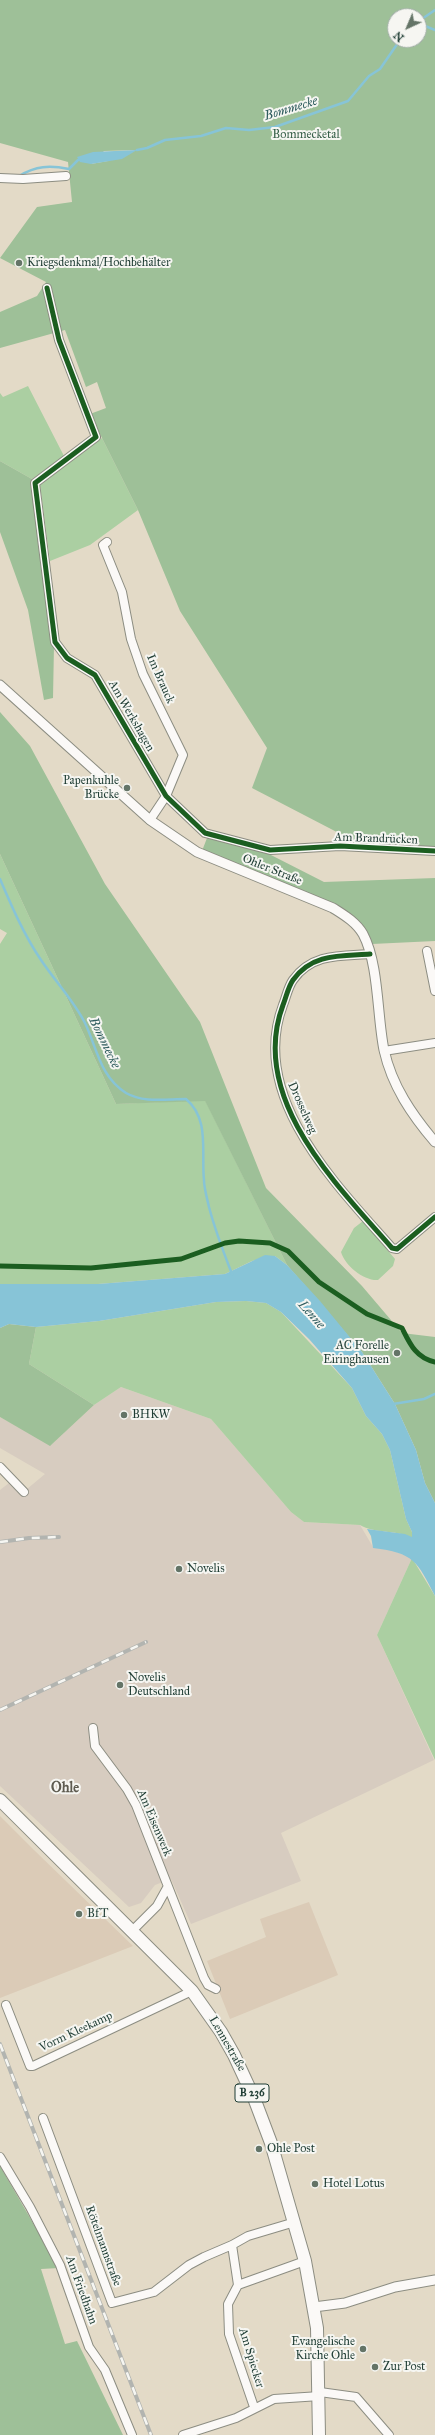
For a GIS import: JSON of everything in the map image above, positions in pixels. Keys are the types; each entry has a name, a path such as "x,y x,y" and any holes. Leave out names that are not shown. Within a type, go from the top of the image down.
{"main road":[{"name":"Lennestraße","path":"0,1800 133,1930 192,1991 221,2032 246,2080 275,2155 305,2261 314,2307 320,2394 319,2435"}],"street":[{"path":"0,178 23,179 66,176"},
{"name":"Am Werkshagen","path":"47,288 59,340 96,437 35,483 55,642 67,658 95,675 166,796"},
{"name":"Im Brauck","path":"107,542 103,545 122,592 131,639 143,674 183,755 166,796 150,820"},
{"name":"Ohler Straße","path":"3,687 150,820 197,852 333,908 353,922 363,934 370,954 384,1051 396,1087 417,1120 435,1142"},
{"name":"Am Brandrücken","path":"166,796 204,833 270,850 340,846 435,851"},
{"path":"427,951 435,991"},
{"name":"Drosselweg","path":"370,954 324,957 307,966 292,980 279,1015 275,1051 280,1088 298,1130 328,1175 392,1248 397,1249 435,1217"},
{"path":"384,1051 435,1043"},
{"path":"0,1467 24,1492"},
{"name":"Am Eisenwerk","path":"93,1728 95,1746 127,1789 136,1805 167,1888 204,1978 208,1985 216,1989"},
{"path":"133,1930 157,1906 167,1888"},
{"name":"Vorm Kleekamp","path":"6,2005 30,2066 33,2066 192,1991"},
{"name":"Rötelmannstraße","path":"43,2118 112,2303 154,2292 189,2265 248,2236 295,2222"},
{"name":"Am Friedhahn","path":"0,2157 30,2207 60,2265 89,2347 105,2370 132,2435"},
{"path":"232,2245 238,2285 305,2261"},
{"path":"314,2307 345,2303 395,2286 435,2280"},
{"name":"Am Spiecker","path":"238,2285 228,2304 228,2334 254,2408"},
{"path":"183,2435 236,2418 274,2399 320,2394 356,2397 389,2435"}],"shaded area":[{"path":"121,1387 211,1419 291,1512 304,1522 360,1525 373,1547 391,1550 412,1558 377,1635 434,1760 281,1833 301,1881 191,1924 171,1879 155,1885 141,1903 129,1907 0,1786 0,1490 9,1483 21,1494 45,1474 0,1448 0,1417 51,1445 94,1405"},
{"path":"0,1816 34,1850 133,1946 0,1998"},
{"path":"309,1902 338,1975 230,2019 207,1961 266,1937 260,1919"}],"green space":[{"name":"Bommecketal","path":"0,0 435,0 435,847 356,842 252,788 267,748 180,611 138,510 90,414 106,408 97,382 86,387 65,330 0,348 0,312 37,296 46,282 0,258 37,207 72,202 68,162 0,143","holes":["136,150 108,161 91,164 104,151"]},
{"path":"28,386 64,456 32,479 0,461 0,393 3,397"},
{"path":"102,438 138,510 90,545 50,561 40,485"},
{"path":"0,461 32,479 54,645 53,698 44,700 28,610 0,532"},
{"path":"0,712 30,746 105,884 200,1022 266,1188 362,1286 402,1333 435,1337 435,1503 425,1483 416,1450 395,1404 362,1352 287,1265 205,1101 116,1104 0,854"},
{"path":"207,838 269,854 324,882 435,878 435,941 372,944 365,930 355,918 202,851"},
{"path":"0,854 116,1104 205,1100 287,1265 275,1256 252,1261 225,1274 98,1284 0,1284 0,944 7,933 0,929"},
{"path":"363,1221 395,1259 393,1266 378,1280 367,1278 356,1272 346,1262 341,1252 354,1228"},
{"path":"246,1301 266,1303 281,1312 352,1388 366,1416 382,1434 390,1450 406,1519 412,1532 412,1538 399,1533 372,1530 360,1525 304,1522 291,1512 211,1419 121,1387 94,1405 29,1364 36,1327 99,1321 216,1302"},
{"path":"9,1324 36,1327 29,1364 94,1405 50,1446 0,1417 0,1328"},
{"path":"412,1558 435,1596 435,1760 377,1635"},
{"path":"0,2166 59,2268 41,2269 65,2344 77,2341 123,2435 0,2435"}],"water":[{"path":"137,150 122,159 91,164 80,162 77,157 93,152"},
{"name":"Lenne","path":"265,1255 275,1256 287,1265 320,1301 362,1352 395,1404 416,1450 425,1483 435,1503 435,1596 423,1574 413,1561 406,1556 397,1553 373,1548 371,1536 367,1529 405,1534 412,1537 412,1532 406,1519 390,1450 382,1434 366,1416 352,1388 309,1339 281,1312 266,1303 246,1301 216,1302 99,1321 36,1327 9,1324 0,1328 0,1284 98,1284 225,1274"}],"waterway":[{"name":"Bommecke","path":"427,16 435,10"},
{"path":"427,27 435,30"},
{"name":"Bommecke","path":"137,150 147,148 165,140 201,136 226,128 249,130 275,127 348,101 369,76 380,69 394,48"},
{"name":"Bommecke","path":"19,176 31,170 43,167 69,169 78,160"},
{"name":"Bommecke","path":"0,879 29,941 46,968 81,1015 100,1061 110,1079 126,1093 133,1096 155,1100 186,1099 194,1107 199,1116 203,1136 204,1183 211,1216 232,1274"},
{"path":"393,1404 424,1399 435,1394"}],"railway":[{"path":"0,1542 29,1538 59,1537"},
{"path":"0,1710 146,1642"},
{"path":"0,2044 151,2435"}],"cycle path":[{"path":"47,288 59,340 96,437 35,483 55,642 67,658 95,675 166,796 205,833 270,850 340,846 435,851"},
{"path":"370,954 338,956 318,960 301,971 293,980 288,989 283,1005 275,1040 278,1073 288,1106 304,1138 324,1168 347,1197 392,1248 397,1249 435,1217"},
{"path":"0,1266 91,1268 181,1259 225,1243 239,1241 270,1243 288,1251 319,1282 367,1314 402,1328 414,1350 428,1360 435,1362"}],"place":[{"name":"Kriegsdenkmal/Hochbehälter","path":"19,263"},
{"name":"Papenkuhle Brücke","path":"127,788"},
{"name":"AC Forelle Eiringhausen","path":"397,1353"},
{"name":"BHKW","path":"124,1415"},
{"name":"Novelis","path":"179,1569"},
{"name":"Novelis Deutschland","path":"120,1685"},
{"name":"BfT","path":"79,1914"},
{"name":"Ohle Post","path":"259,2149"},
{"name":"Hotel Lotus","path":"315,2184"},
{"name":"Evangelische Kirche Ohle","path":"363,2349"},
{"name":"Zur Post","path":"375,2367"}],"district":[{"name":"Ohle","path":"65,1789"}]}
